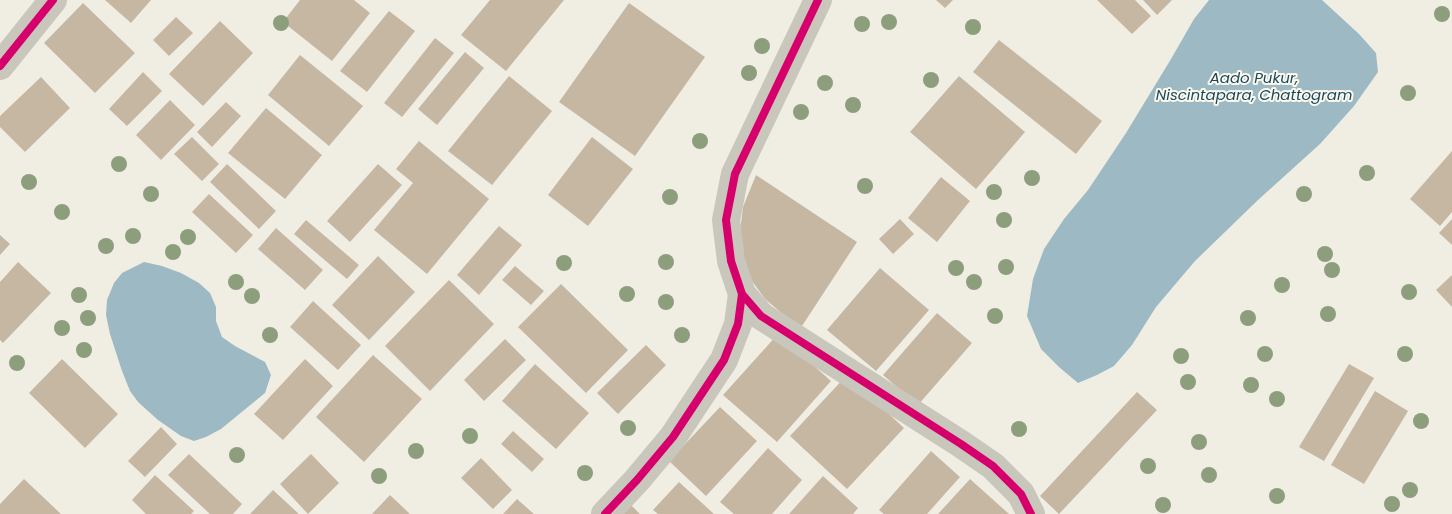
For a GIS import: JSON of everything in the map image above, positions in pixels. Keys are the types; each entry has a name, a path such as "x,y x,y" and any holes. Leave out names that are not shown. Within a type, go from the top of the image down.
{"street":[{"path":"0,66 53,0"},
{"path":"818,0 735,174 726,220 730,261 742,294 761,316 993,466 1021,494 1031,514"},
{"path":"605,514 673,437 724,360 738,324 742,294"}],"water":[{"name":"Aado Pukur, Niscintapara, Chattogram","path":"1209,0 1322,0 1359,34 1376,53 1378,72 1354,106 1320,144 1195,261 1156,307 1132,345 1114,366 1078,383 1041,349 1027,316 1033,279 1044,249 1064,219 1088,190 1126,133 1194,19"},
{"path":"144,262 181,273 199,283 210,293 216,307 216,321 222,337 265,362 271,375 265,393 221,429 194,441 181,436 158,420 138,402 130,391 110,334 106,315 107,300 114,283 122,273"}],"building":[{"path":"105,0 151,0 131,23"},
{"path":"300,0 354,0 370,13 332,61 283,22"},
{"path":"490,0 564,0 506,71 461,35"},
{"path":"936,0 953,0 945,8"},
{"path":"1097,0 1135,0 1151,16 1132,34"},
{"path":"1143,0 1172,0 1157,15"},
{"path":"83,3 135,53 95,93 44,43"},
{"path":"629,3 705,57 635,156 559,102"},
{"path":"389,11 415,31 367,92 340,71"},
{"path":"176,17 193,33 169,56 153,40"},
{"path":"220,21 253,53 203,106 169,74"},
{"path":"435,38 454,53 402,117 384,103"},
{"path":"999,40 1102,121 1076,154 973,72"},
{"path":"465,52 484,68 437,125 418,109"},
{"path":"300,55 363,106 329,146 268,95"},
{"path":"143,72 162,91 127,126 109,109"},
{"path":"509,76 552,111 492,185 448,151"},
{"path":"959,76 1025,132 976,189 910,132"},
{"path":"41,77 70,108 25,152 0,127 0,116"},
{"path":"170,100 195,125 161,160 136,135"},
{"path":"226,102 241,116 212,147 197,132"},
{"path":"266,108 322,155 285,199 228,153"},
{"path":"192,137 219,164 202,181 174,154"},
{"path":"592,137 633,169 588,226 548,195"},
{"path":"419,141 489,199 427,274 374,230 413,183 396,169"},
{"path":"1452,151 1452,212 1440,226 1410,199"},
{"path":"227,164 276,211 259,229 210,182"},
{"path":"378,164 402,185 350,242 327,221"},
{"path":"756,175 857,242 802,326 784,315 765,299 752,281 743,258 740,232 743,207"},
{"path":"941,177 970,201 937,242 908,218"},
{"path":"209,194 253,235 236,253 192,212"},
{"path":"900,219 914,234 893,254 879,239"},
{"path":"1452,219 1452,245 1439,233"},
{"path":"306,220 359,265 347,279 294,234"},
{"path":"499,226 522,245 479,295 457,275"},
{"path":"276,228 323,270 305,290 258,249"},
{"path":"0,235 10,244 0,255"},
{"path":"378,256 415,292 369,340 332,305"},
{"path":"18,262 51,293 3,343 0,340 0,282"},
{"path":"515,266 544,291 531,305 502,280"},
{"path":"880,268 929,310 876,371 827,330"},
{"path":"1452,275 1452,307 1436,290"},
{"path":"449,280 494,324 430,391 385,346"},
{"path":"561,284 628,350 586,393 518,327"},
{"path":"313,301 361,345 338,370 290,327"},
{"path":"937,313 972,343 918,405 883,375"},
{"path":"778,334 831,381 777,442 723,395"},
{"path":"505,339 526,360 484,401 464,380"},
{"path":"646,345 666,365 618,414 597,393"},
{"path":"373,355 422,399 364,462 316,417"},
{"path":"62,359 118,414 85,448 29,393"},
{"path":"305,359 333,386 283,440 254,414"},
{"path":"535,364 589,413 556,449 502,401"},
{"path":"1349,364 1374,378 1324,461 1299,447"},
{"path":"847,375 904,428 847,489 790,436"},
{"path":"1375,391 1408,411 1364,484 1331,465"},
{"path":"1137,392 1157,410 1059,514 1040,496"},
{"path":"720,407 757,441 706,496 669,461"},
{"path":"161,427 177,444 145,477 128,461"},
{"path":"513,431 544,459 532,472 501,444"},
{"path":"768,448 802,480 772,514 734,514 720,502"},
{"path":"931,451 960,477 927,514 884,514 879,510"},
{"path":"189,454 242,504 233,514 210,514 168,475"},
{"path":"311,454 339,483 308,514 280,484"},
{"path":"481,458 512,490 493,509 461,478"},
{"path":"155,475 194,511 191,514 146,514 132,500"},
{"path":"823,476 858,508 853,514 789,514"},
{"path":"24,479 61,514 0,514 0,504"},
{"path":"970,479 1009,514 938,514"},
{"path":"679,482 714,514 658,514 653,510"},
{"path":"273,490 299,514 250,514"},
{"path":"390,495 410,514 372,514"},
{"path":"517,499 534,514 503,514"},
{"path":"629,503 640,514 618,514"}],"cycle path":[{"path":"0,66 53,0"},
{"path":"818,0 735,174 726,220 731,261 742,294 761,316 993,466 1021,494 1031,514"},
{"path":"605,514 673,437 724,360 738,324 742,294"}]}
